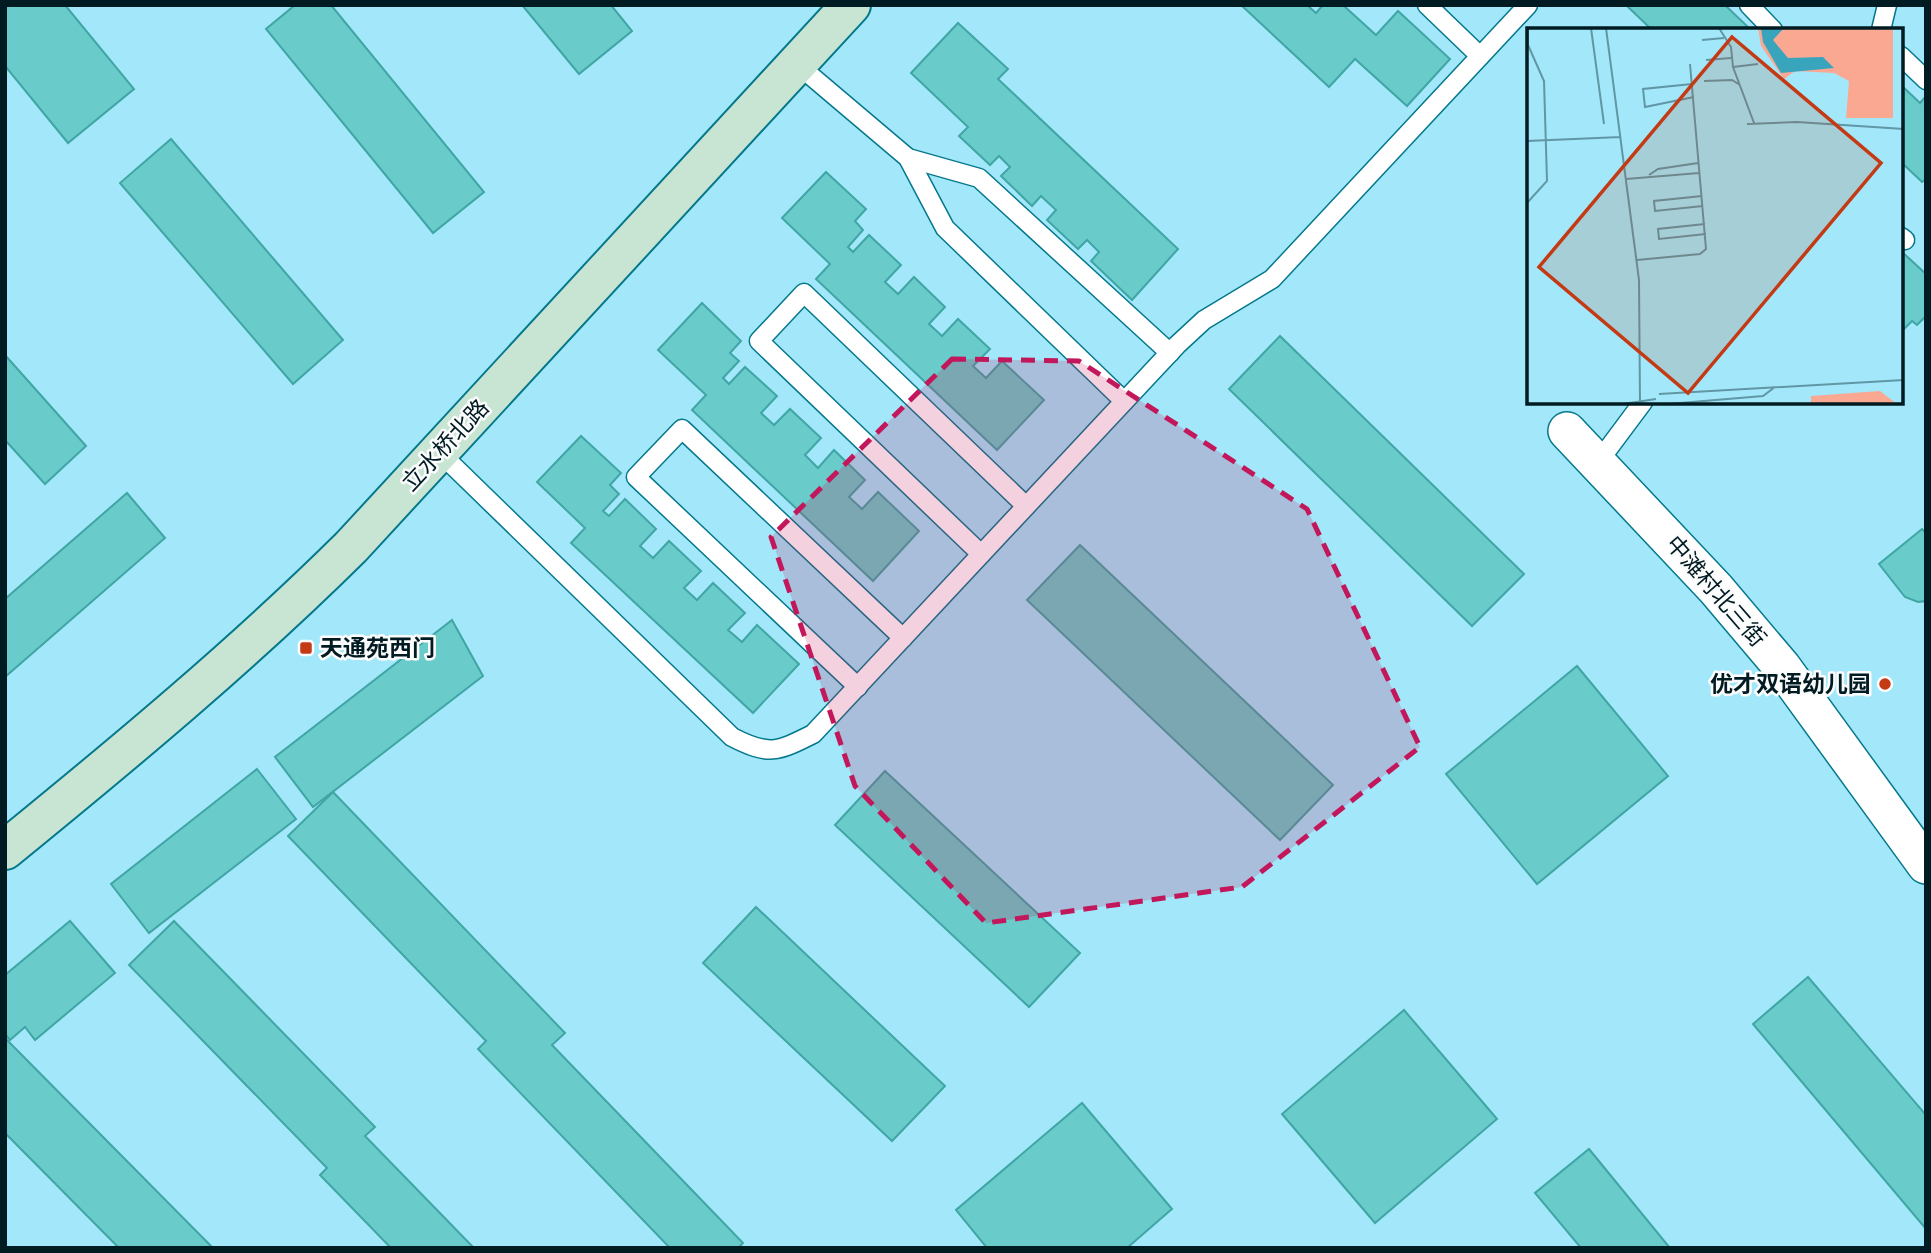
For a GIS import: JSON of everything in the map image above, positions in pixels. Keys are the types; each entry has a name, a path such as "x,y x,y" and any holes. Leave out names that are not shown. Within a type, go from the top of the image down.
{"street":[{"name":"立水桥北路","path":"5,850 197,691 283,614 351,547 851,5"},
{"name":"中滩村北三街","path":"1567,430 1599,461 1716,589 1782,667 1926,865"}],"lane":[{"path":"1427,5 1480,56"},
{"path":"439,452 732,737 757,750 784,749 813,734 1124,401 1204,320 1272,279 1528,5"},
{"path":"1749,5 1771,28"},
{"path":"1881,28 1887,5"},
{"path":"1903,58 1926,80"},
{"path":"797,64 908,159 945,228 1124,401"},
{"path":"908,159 979,178 1170,353"},
{"path":"981,554 759,341 804,293 1026,506"},
{"path":"1599,461 1642,404"},
{"path":"858,687 636,477 682,429 903,638"}],"highlighted area":[{"path":"952,359 1079,361 1307,509 1420,747 1242,887 986,923 855,786 771,537"}],"building":[{"path":"5,5 65,5 134,89 68,143 5,66"},
{"path":"295,5 331,5 484,192 433,233 266,29"},
{"path":"522,5 611,5 632,31 579,74"},
{"path":"1241,5 1307,5 1316,13 1323,5 1343,5 1376,35 1398,11 1450,59 1407,106 1355,59 1329,87"},
{"path":"1626,5 1725,5 1749,28 1650,28"},
{"path":"958,23 1008,69 998,79 1178,249 1132,300 1091,261 1099,252 1087,240 1078,249 1047,220 1056,210 1041,196 1032,206 1001,176 1010,167 999,156 990,165 959,136 968,127 911,73"},
{"path":"1903,87 1920,103 1926,96 1926,179 1922,182 1903,164"},
{"path":"171,139 343,340 293,384 120,183"},
{"path":"826,172 866,209 855,221 863,230 848,247 853,252 869,235 901,265 885,282 898,294 914,277 945,307 929,324 942,336 958,319 990,349 973,366 986,378 1002,361 1044,400 997,450 816,279 830,264 782,218"},
{"path":"1903,253 1926,274 1926,316 1917,325 1912,321 1903,330"},
{"path":"702,303 741,341 730,353 739,361 723,378 729,384 745,367 777,396 761,413 774,425 790,409 821,438 805,455 818,468 834,450 865,480 849,497 862,509 878,492 919,531 873,581 692,410 706,395 658,350"},
{"path":"1280,336 1524,574 1472,626 1229,389"},
{"path":"5,355 86,446 45,484 5,440"},
{"path":"581,436 621,473 610,485 619,494 603,511 609,516 625,499 656,529 640,546 653,558 669,541 701,571 684,588 697,600 713,583 745,613 728,630 742,642 757,625 799,664 753,713 571,543 585,528 537,482"},
{"path":"127,493 165,538 5,677 5,599"},
{"path":"1922,529 1926,533 1926,601 1918,602 1905,597 1879,564"},
{"path":"1080,545 1333,785 1280,840 1027,600"},
{"path":"452,620 483,676 313,807 275,757"},
{"path":"1577,666 1668,776 1537,884 1446,774"},
{"path":"257,769 296,819 149,933 111,884"},
{"path":"885,771 1080,953 1029,1007 835,825"},
{"path":"333,792 565,1033 552,1045 743,1243 738,1248 670,1248 478,1049 486,1041 288,836"},
{"path":"756,907 945,1086 892,1141 703,963"},
{"path":"70,921 115,973 35,1040 25,1027 10,1040 5,1034 5,975"},
{"path":"174,921 375,1127 365,1136 474,1248 391,1248 320,1175 327,1168 129,965"},
{"path":"1808,977 1926,1115 1926,1229 1753,1024"},
{"path":"1404,1010 1497,1119 1375,1223 1282,1114"},
{"path":"5,1038 213,1248 119,1248 5,1133"},
{"path":"1082,1103 1172,1209 1127,1248 987,1248 956,1210"},
{"path":"1589,1149 1670,1248 1581,1248 1535,1193"}],"place":[{"name":"天通苑西门","path":"306,648"},
{"name":"优才双语幼儿园","path":"1885,684"}]}
